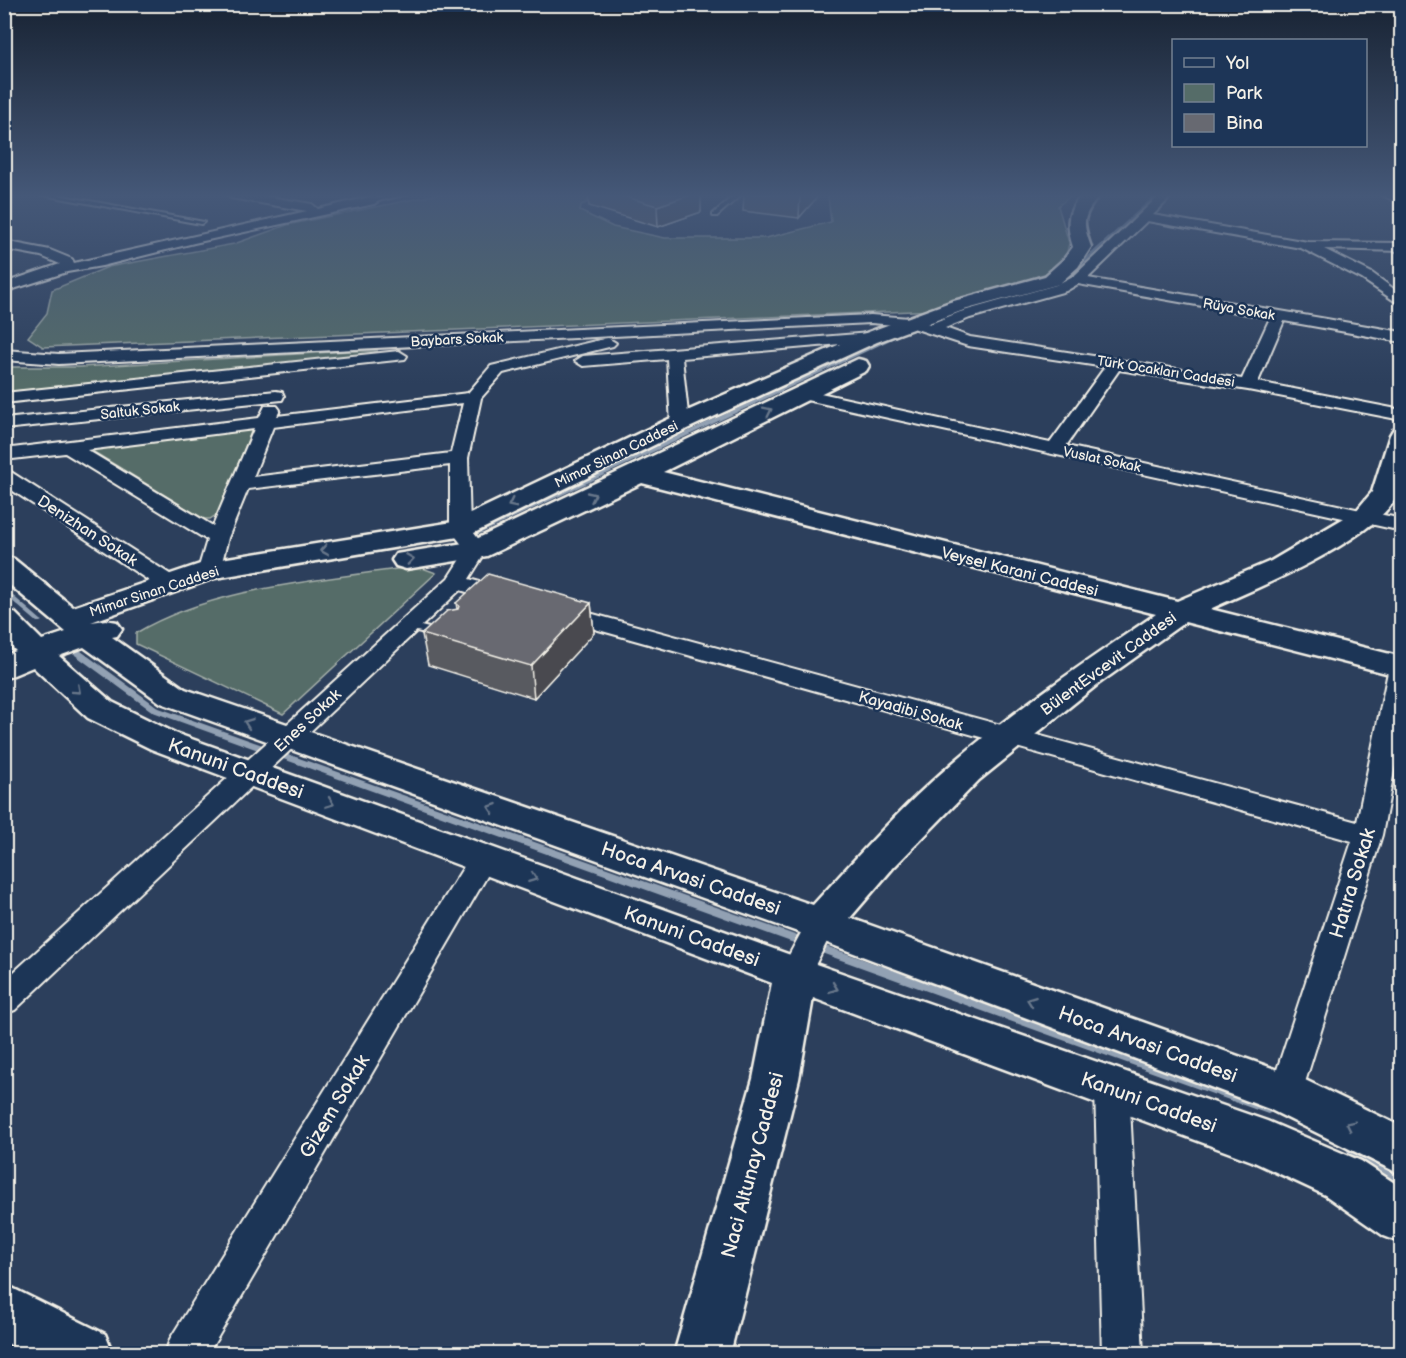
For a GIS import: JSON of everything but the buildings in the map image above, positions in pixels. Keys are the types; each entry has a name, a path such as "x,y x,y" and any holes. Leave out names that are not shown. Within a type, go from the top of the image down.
{"street":[{"path":"56,257 67,262 65,268"},
{"path":"4,288 65,268 121,257"},
{"name":"Mimar Sinan Caddesi","path":"20,661 79,627 209,570 460,529 680,423 870,338 919,326 1052,280 1075,257"},
{"path":"919,326 1061,288 1077,280 1101,257"},
{"path":"1329,257 1366,276 1401,302"},
{"name":"Rüya Sokak","path":"1077,280 1401,337"},
{"path":"1248,385 1279,316"},
{"name":"Baybars Sokak","path":"4,355 59,358 860,320 919,326"},
{"name":"Mimar Sinan Caddesi","path":"79,627 192,596 258,581 477,550 802,394 919,326"},
{"name":"Türk Ocakları Caddesi","path":"919,326 968,341 1248,385 1401,415"},
{"path":"477,550 460,529 459,458 473,396 497,369 677,327"},
{"path":"4,398 402,356 474,338"},
{"path":"497,369 674,352 870,338"},
{"path":"674,352 680,423"},
{"path":"1055,449 1116,363"},
{"path":"209,570 218,538 276,396 284,369"},
{"name":"Vuslat Sokak","path":"802,394 1401,525"},
{"name":"Saltuk Sokak","path":"4,424 276,396"},
{"path":"4,455 473,396"},
{"name":"BülentEvcevit Caddesi","path":"821,924 886,850 966,771 1086,677 1180,611 1281,567 1366,517 1385,493 1401,435"},
{"path":"68,446 218,538"},
{"path":"240,484 459,458"},
{"name":"Veysel Karani Caddesi","path":"639,474 1401,667"},
{"name":"Denizhan Sokak","path":"4,476 171,585"},
{"name":"Enes Sokak","path":"4,1000 456,582 477,550"},
{"name":"Hoca Arvasi Caddesi","path":"4,565 143,677 173,696 821,924 1286,1094 1401,1152"},
{"name":"Kayadibi Sokak","path":"456,582 1368,836"},
{"name":"Kanuni Caddesi","path":"4,620 20,661 100,710 163,741 795,974 1267,1144 1343,1178 1401,1218"},
{"name":"Hatıra Sokak","path":"1286,1094 1368,836 1401,667"},
{"name":"Gizem Sokak","path":"186,1353 483,859"},
{"path":"795,974 821,924"},
{"name":"Naci Altunay Caddesi","path":"702,1353 776,1079 795,974"},
{"path":"1112,1088 1123,1353"},
{"path":"4,1311 85,1353"}],"lane":[{"path":"408,626 456,638"}],"green space":[{"path":"161,257 1066,257 1050,272 937,310 43,347 28,337 47,313 52,290 108,267"},
{"path":"378,351 366,356 5,392 5,367 80,367"},
{"path":"252,429 219,513 210,519 204,519 89,449"},
{"path":"417,566 436,573 283,714 136,644 136,633 167,617 236,595 309,581"}],"waterway":[{"path":"1013,296 1046,289 1065,280 1089,257"},
{"path":"325,559 473,535 918,326"},
{"path":"4,590 39,621"},
{"path":"106,617 156,599"},
{"path":"78,653 156,710 1268,1109"},
{"path":"1352,1149 1402,1180"}]}
